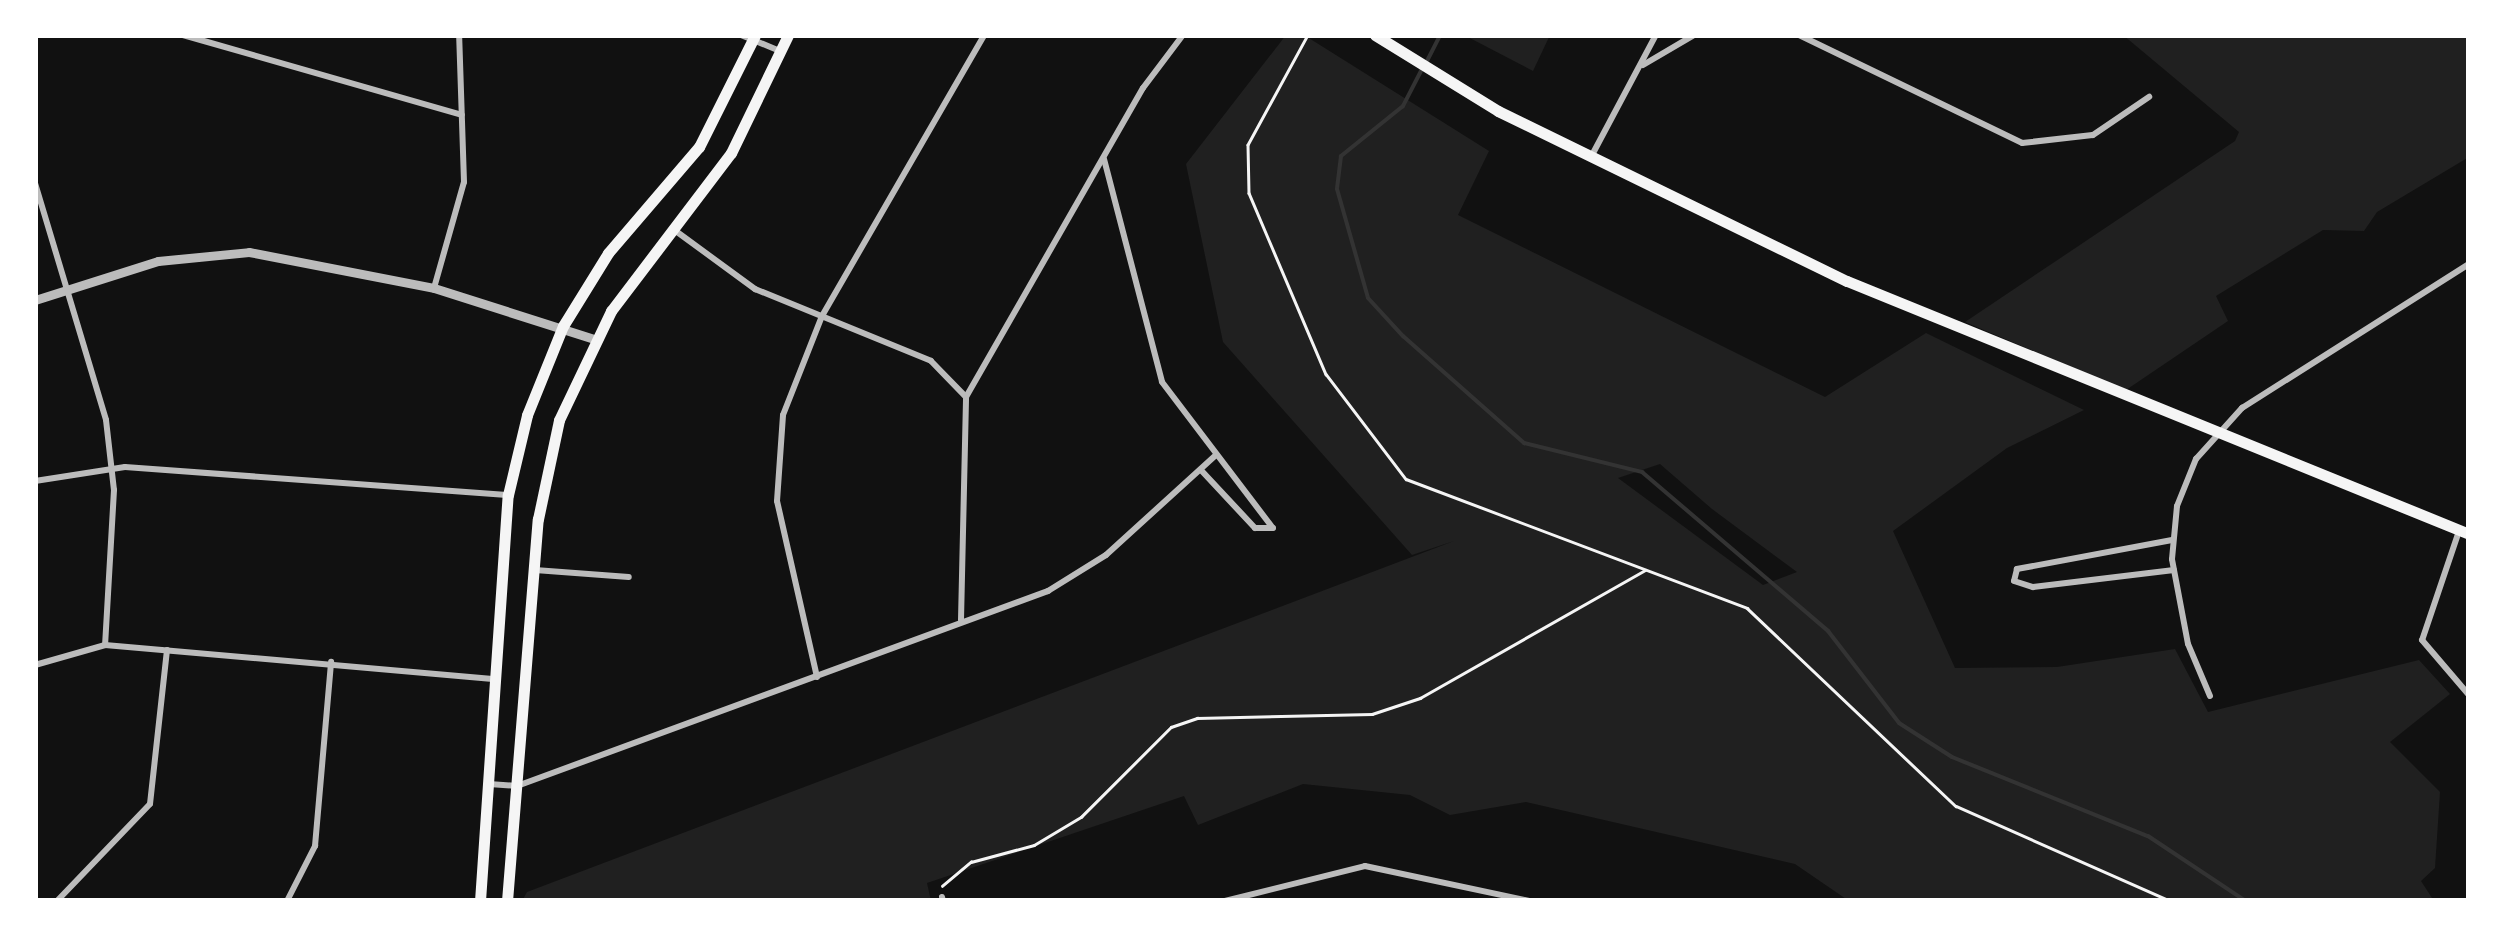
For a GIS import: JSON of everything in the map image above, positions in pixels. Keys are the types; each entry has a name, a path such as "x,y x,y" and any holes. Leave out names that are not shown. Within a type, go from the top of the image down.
{"main road":[{"path":"507,901 544,475 594,339 730,153 788,35"},
{"path":"1375,35 1436,76 1590,158 2024,360 2464,532"},
{"path":"480,901 508,495 562,326 608,254 699,147 750,37"}],"street":[{"path":"183,35 462,115"},
{"path":"434,288 464,182 459,35"},
{"path":"817,676 776,466 792,380 822,316 984,35"},
{"path":"961,620 966,397 1104,159 1183,35"},
{"path":"1590,158 1656,35"},
{"path":"1641,66 1694,35"},
{"path":"1800,35 2022,143 2094,135 2149,98"},
{"path":"750,37 781,52"},
{"path":"1104,159 1162,382 1216,455 1271,515 1270,531 1255,528 1200,470"},
{"path":"35,183 71,288 112,467 105,646"},
{"path":"673,229 738,279 931,360 966,397"},
{"path":"35,300 158,260 249,252 434,288 594,339"},
{"path":"2210,696 2188,644 2174,570 2172,540 2187,475 2215,435 2469,264"},
{"path":"489,784 517,786 1079,574 1216,455"},
{"path":"35,481 112,467 508,495"},
{"path":"2464,532 2422,640 2469,696"},
{"path":"2172,540 2017,569 2014,581 2033,588 2174,570"},
{"path":"534,570 628,577"},
{"path":"35,665 105,646 331,662 497,680"},
{"path":"57,901 150,804 167,650"},
{"path":"287,901 316,846 331,662"},
{"path":"1225,901 1365,866 1530,901"},
{"path":"1800,901 1818,901"}],"path":[{"path":"1308,35 1268,98 1245,167 1326,374 1406,479 1712,590 1776,629 1956,806 2170,901"},
{"path":"943,899 944,877 1081,817 1171,727 1197,718 1372,714 1420,698 1647,568"}],"shaded area":[{"path":"1286,35 1304,35 1489,151 1458,215 1825,397 1926,333 2084,410 2007,448 1893,531 1955,668 2057,667 2175,649 2208,712 2419,660 2450,694 2390,742 2440,792 2435,868 2421,881 2434,901 1849,901 1795,864 1526,802 1450,815 1410,795 1303,784 1198,825 1184,796 927,883 931,901 522,901 527,892 1454,541 1412,555 1223,342 1186,164","holes":["1660,464 1712,509 1797,572 1763,585 1618,478"]},
{"path":"1464,35 1550,35 1533,71"},
{"path":"2123,35 2469,35 2469,157 2377,212 2364,231 2323,230 2216,296 2228,321 2126,390 1965,322 2235,141 2239,132"}],"waterway":[{"path":"1427,61 1440,35"},
{"path":"1422,69 1403,106 1341,156 1337,189 1368,298 1403,336 1524,443 1642,472 1828,631 1899,723 1952,757 2148,836 2246,901"}]}
